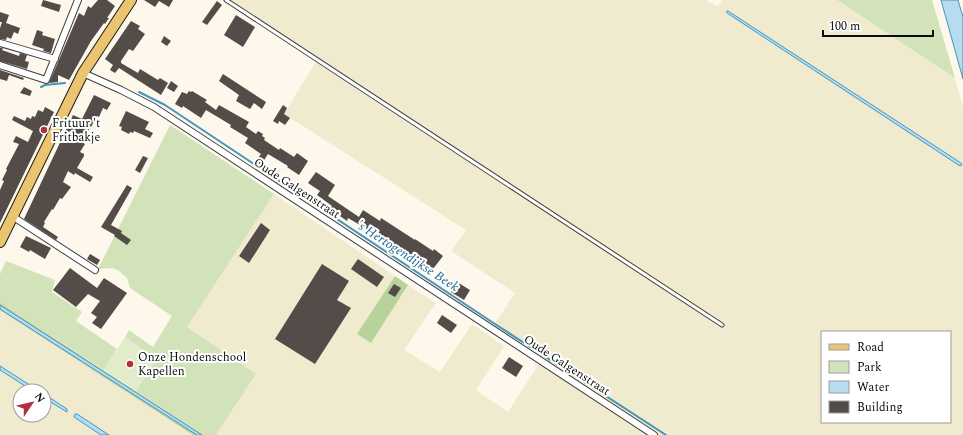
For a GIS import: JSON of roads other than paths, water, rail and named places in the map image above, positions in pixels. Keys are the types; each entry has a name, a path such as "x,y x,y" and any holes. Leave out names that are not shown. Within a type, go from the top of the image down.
{"main road":[{"path":"0,242 83,73 131,0"}],"street":[{"path":"0,65 46,80 78,0"},
{"path":"0,43 55,59"},
{"name":"Oude Galgenstraat","path":"83,73 154,107 654,435"},
{"path":"12,216 95,270"}],"lane":[{"path":"226,0 722,325"}],"water":[{"path":"941,0 958,0 963,17 963,79"},
{"path":"727,11 962,165 960,166 727,13"},
{"path":"0,305 202,435 197,435 0,309"},
{"path":"0,366 27,383 20,383 0,370"},
{"path":"52,399 67,409 67,412 52,403"},
{"path":"75,414 109,435 101,435 74,417"}],"waterway":[{"name":"'s Hertogendijkse Beek","path":"41,87 45,85 65,83"},
{"name":"'s Hertogendijkse Beek","path":"139,92 165,105 495,324 666,435"}],"place":[{"name":"Frituur 't Fritbakje","path":"44,130"},
{"name":"Onze Hondenschool Kapellen","path":"130,364"}]}
